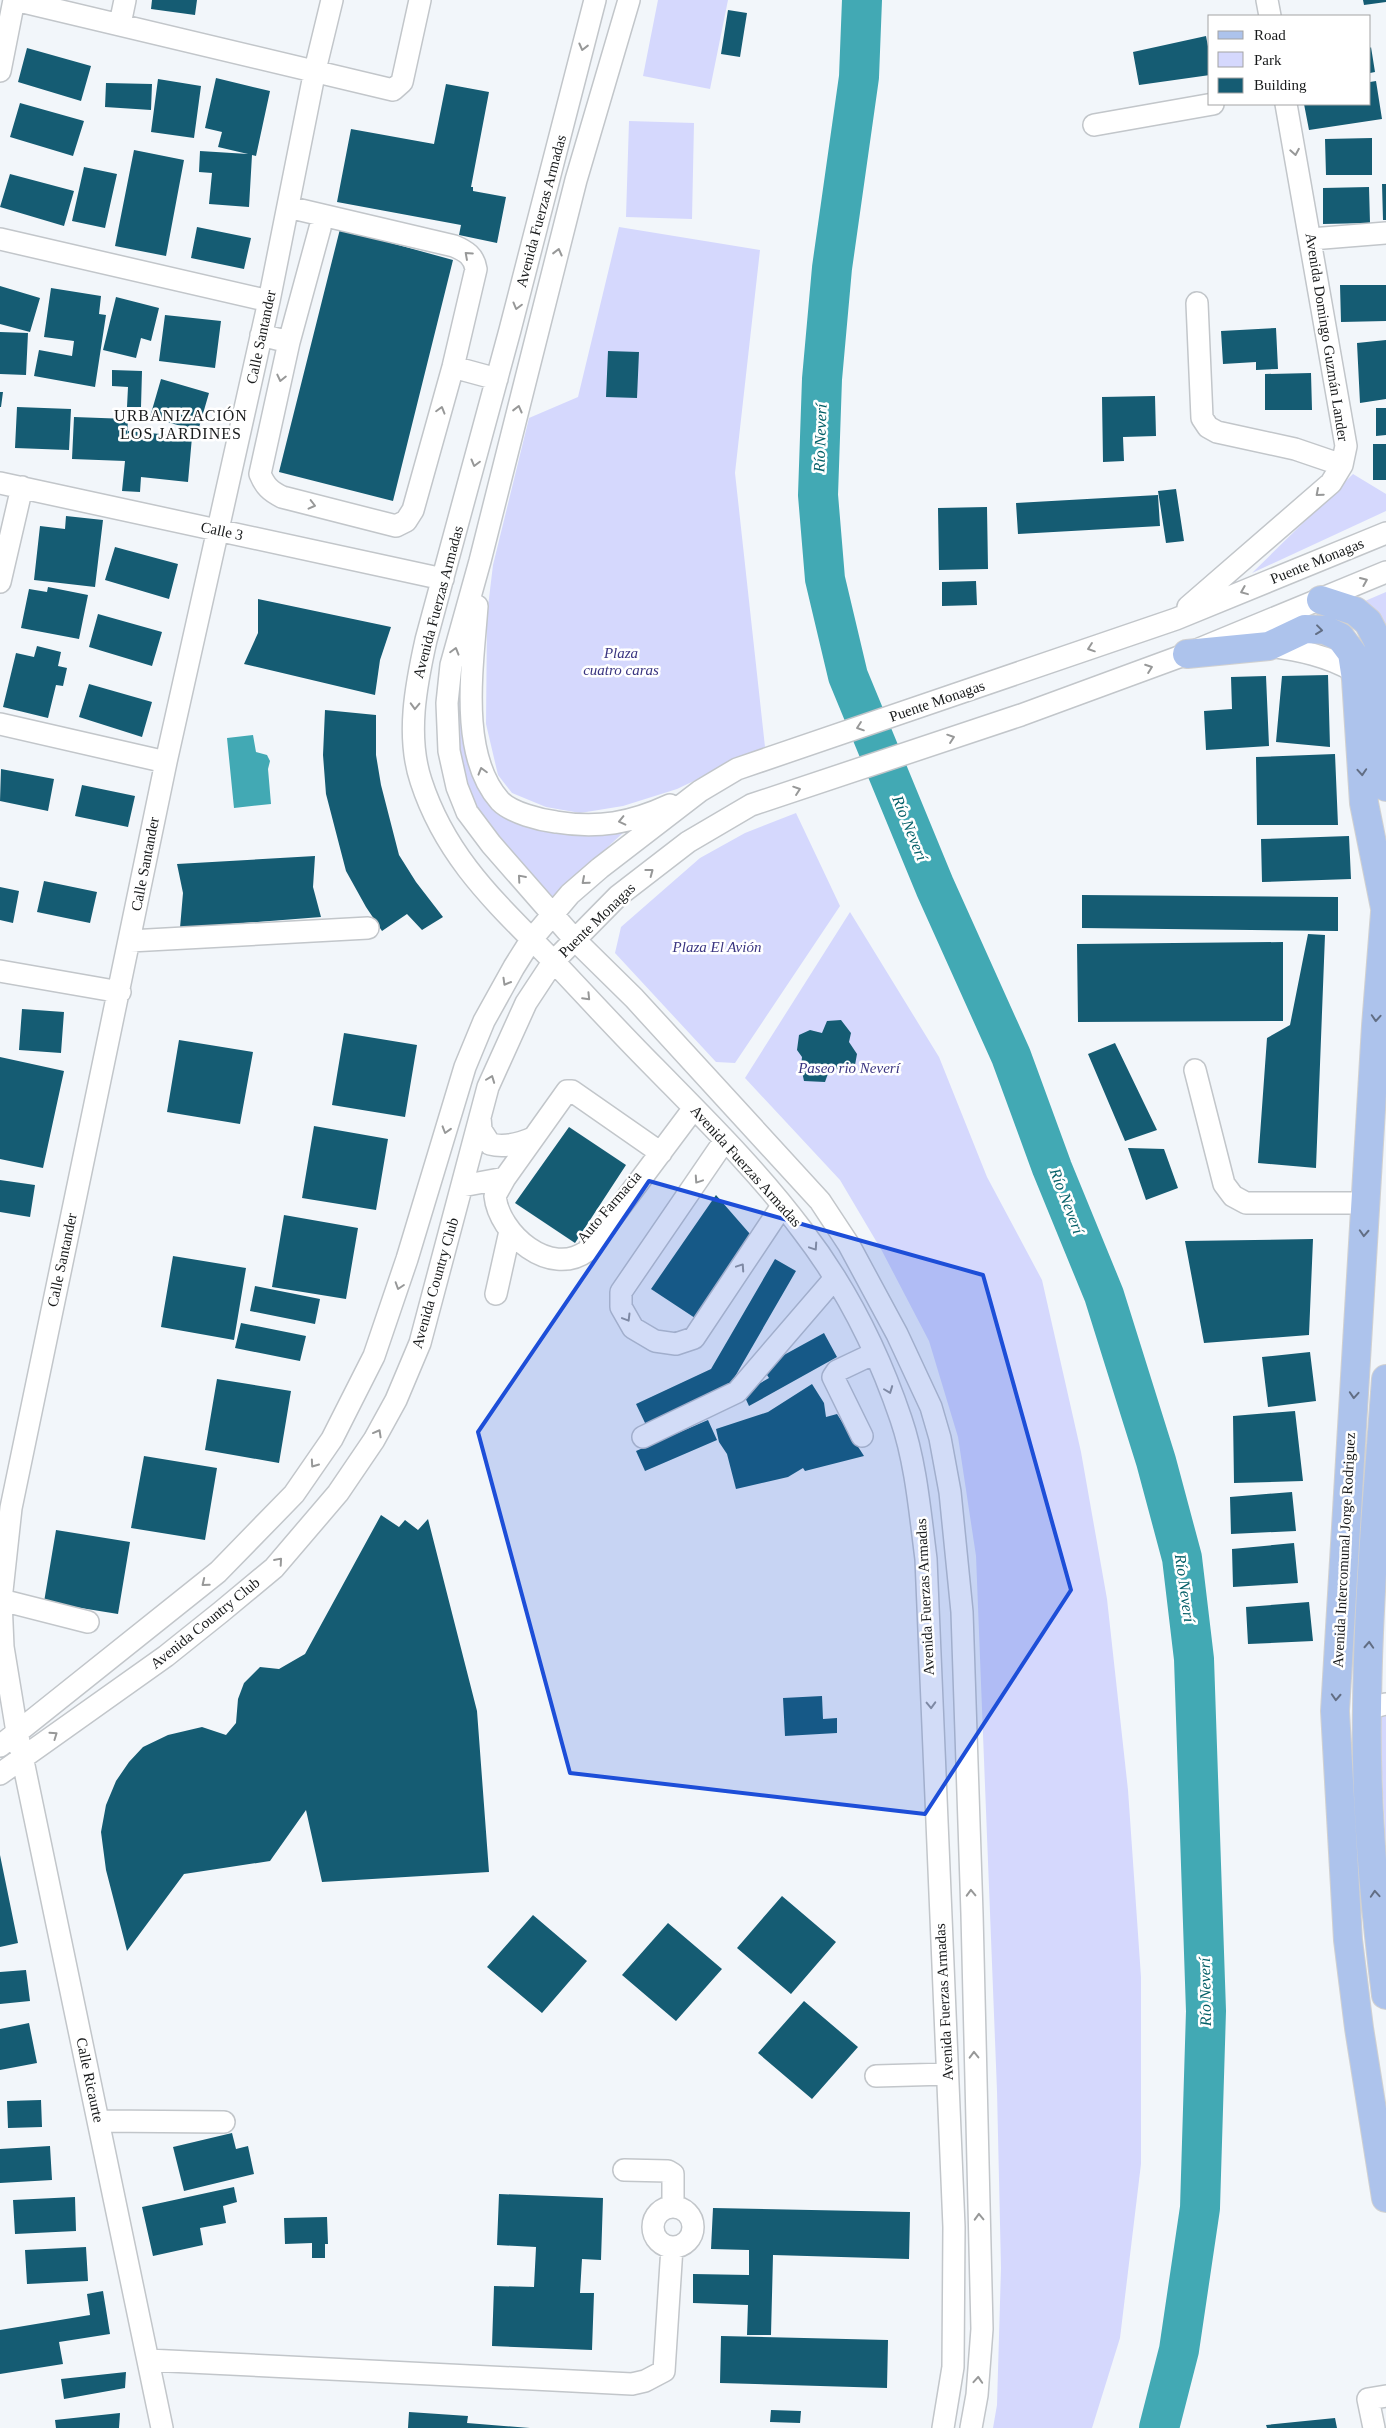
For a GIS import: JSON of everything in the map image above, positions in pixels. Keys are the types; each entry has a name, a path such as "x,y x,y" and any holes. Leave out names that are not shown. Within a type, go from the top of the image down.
{"main road":[{"path":"1321,600 1354,611 1368,622 1378,641 1385,696 1377,745 1386,787"},
{"name":"Avenida Intercomunal Jorge Rodriguez","path":"1187,654 1269,646 1305,629 1324,630 1340,637 1352,653 1364,803 1385,904 1335,1711 1348,1940 1359,2028 1386,2198"},
{"name":"Avenida Intercomunal Jorge Rodriguez","path":"1386,1379 1373,1868 1386,1995"}],"street":[{"path":"0,70 15,0 393,90 399,87 402,82 420,0"},
{"path":"120,24 125,0"},
{"name":"Calle Santander","path":"17,1732 3,1647 1,1600 3,1543 120,992 166,762 269,301 315,70 332,0"},
{"name":"Avenida Fuerzas Armadas","path":"595,0 498,378 426,640 415,690 415,754 420,778 438,826 455,854 509,917 725,1140 802,1229 845,1292 875,1353 902,1421 918,1495 926,1559 954,2226 953,2367 943,2428"},
{"name":"Avenida Fuerzas Armadas","path":"629,0 576,180 480,561 451,665 447,703 449,751 457,787 467,812 491,844 575,940 634,998 820,1201 849,1245 897,1334 930,1407 940,1438 951,1501 961,1602 972,1914 982,2329 977,2395 971,2428"},
{"path":"1267,0 1270,15"},
{"path":"1094,125 1208,105"},
{"name":"Avenida Domingo Guzmán Lander","path":"1286,105 1343,422 1346,446 1342,465"},
{"path":"288,207 454,246 466,252 475,261 476,269 453,367 412,510 406,521 396,526 282,497 270,491 264,484 260,474 289,342 320,228"},
{"path":"1311,239 1386,233"},
{"path":"0,239 269,301"},
{"path":"1176,619 1324,488 1342,465 1295,449 1217,432 1208,427 1202,418 1197,303"},
{"path":"261,335 289,342"},
{"path":"453,367 498,378"},
{"name":"Calle 3","path":"0,483 443,579"},
{"path":"0,582 22,487"},
{"name":"Puente Monagas","path":"532,940 570,894 600,868 700,791 737,769 1176,619 1386,533"},
{"path":"480,561 472,680 472,726 483,777 502,802 534,819 583,826 619,823 653,813 700,791"},
{"name":"Puente Monagas","path":"554,962 618,896 688,842 751,805 1020,715 1187,654 1386,572"},
{"path":"0,724 166,762"},
{"path":"130,942 368,928"},
{"name":"Avenida Country Club","path":"0,1746 218,1572 294,1494 332,1439 374,1356 394,1300 465,1067 484,1021 532,940"},
{"name":"Avenida Country Club","path":"0,1774 166,1656 274,1568 338,1493 374,1440 396,1400 420,1343 488,1087 526,1003 554,962"},
{"path":"0,971 120,992"},
{"path":"1195,1070 1224,1184 1233,1196 1246,1204 1366,1204"},
{"path":"661,1153 572,1091 564,1093 505,1178 495,1196 498,1212 518,1240 539,1254 561,1259 579,1257 587,1251 661,1153 694,1108"},
{"path":"480,1117 481,1130 490,1144 498,1146 512,1145 533,1138"},
{"path":"725,1140 622,1292 621,1308 633,1328 655,1341 676,1344 694,1338 782,1206"},
{"name":"Auto Farmacia","path":"505,1178 504,1195 522,1226 530,1233 552,1245 564,1248 584,1241 634,1175 661,1153"},
{"path":"462,1186 505,1178"},
{"path":"496,1294 510,1231"},
{"path":"643,1437 737,1392 835,1278"},
{"path":"862,1436 833,1377 836,1370 875,1353"},
{"path":"1,1600 88,1622"},
{"name":"Calle Ricaurte","path":"17,1732 162,2428"},
{"path":"876,2076 947,2074"},
{"path":"99,2121 224,2122"},
{"path":"624,2170 668,2171 673,2174 673,2207"},
{"path":"673,2207 685,2211 693,2228 689,2240 678,2247 672,2247 657,2240 652,2224 662,2210 673,2207"},
{"path":"148,2360 632,2384 645,2381 664,2371 672,2247"},
{"path":"1374,2428 1368,2399 1386,2396"}],"highlighted area":[{"path":"649,1181 983,1275 1071,1590 925,1814 570,1773 478,1432"}],"green space":[{"path":"658,0 728,0 710,89 643,76"},
{"path":"629,121 694,123 692,219 626,217"},
{"name":"Plaza cuatro caras","path":"619,227 760,250 735,473 765,747 677,789 623,806 580,813 546,807 512,793 498,775 486,724 487,615 493,565 529,418 578,397"},
{"path":"1353,474 1386,494 1386,511 1252,573"},
{"path":"1386,592 1386,648 1365,601"},
{"path":"462,670 474,775 555,832 624,832 549,901 476,813 464,777 458,743 457,726"},
{"name":"Plaza El Avión","path":"796,813 840,906 735,1063 716,1062 615,953 621,927 700,858 745,833"},
{"name":"Paseo rio Neverí","path":"850,912 939,1057 987,1177 1042,1280 1081,1452 1107,1599 1128,1790 1141,1977 1141,2164 1120,2338 1092,2428 993,2428 997,2405 1001,2268 997,2091 976,1556 958,1437 929,1341 882,1251 840,1180 745,1078"},
{"path":"1386,1716 1386,1849 1379,1718"}],"shaded area":[{"path":"253,735 256,752 267,755 270,761 268,769 271,804 234,808 227,738"}],"building":[{"path":"152,0 197,0 195,15 151,9"},
{"path":"1363,0 1386,0 1386,2 1364,5"},
{"path":"728,10 747,13 740,57 721,54"},
{"path":"1206,36 1208,75 1139,85 1133,52"},
{"path":"1371,47 1375,72 1371,73"},
{"path":"27,48 91,66 81,101 18,82"},
{"path":"216,78 270,91 256,156 252,155 249,207 209,204 212,173 199,172 200,151 248,154 218,147 222,132 205,128"},
{"path":"158,79 201,86 194,138 151,132"},
{"path":"1376,81 1382,119 1309,130 1304,105 1371,105 1371,82"},
{"path":"106,83 152,84 151,110 105,107"},
{"path":"446,84 489,92 471,187 473,187 473,191 506,197 497,243 459,235 461,225 337,202 351,129 434,144"},
{"path":"20,103 84,121 73,156 10,137"},
{"path":"1372,138 1372,175 1326,175 1325,139"},
{"path":"134,150 184,160 166,256 115,246"},
{"path":"84,167 117,174 105,228 72,221"},
{"path":"10,174 74,191 64,226 0,207"},
{"path":"1382,184 1386,184 1386,220 1383,220"},
{"path":"1369,187 1370,223 1323,224 1323,188"},
{"path":"197,227 251,238 244,269 191,258"},
{"path":"340,229 453,260 393,501 279,472"},
{"path":"1340,285 1386,285 1386,321 1341,322"},
{"path":"0,286 40,298 30,332 0,324"},
{"path":"51,288 101,296 99,314 106,315 95,387 34,376 39,350 72,356 74,341 44,337"},
{"path":"116,297 159,308 151,341 141,338 136,358 103,350"},
{"path":"165,315 221,321 215,368 159,361"},
{"path":"1276,328 1278,369 1256,370 1256,362 1223,364 1221,331"},
{"path":"0,332 28,333 26,375 0,374"},
{"path":"1386,340 1386,399 1360,403 1357,343"},
{"path":"608,351 639,352 637,398 606,397"},
{"path":"112,370 142,371 141,407 127,407 128,387 112,386"},
{"path":"1311,373 1312,410 1265,410 1265,374"},
{"path":"161,379 209,393 198,431 150,417"},
{"path":"0,392 3,392 1,407 0,407"},
{"path":"1155,396 1156,436 1123,437 1124,461 1103,462 1102,397"},
{"path":"17,407 71,409 69,450 15,448"},
{"path":"1376,408 1386,408 1386,435 1376,436"},
{"path":"74,417 128,419 127,437 128,431 192,437 188,482 141,477 140,492 122,491 125,461 72,459"},
{"path":"1373,444 1386,444 1386,480 1373,480"},
{"path":"1176,489 1184,541 1166,543 1158,491"},
{"path":"1158,495 1160,526 1018,534 1016,503"},
{"path":"987,507 988,569 939,570 938,508"},
{"path":"66,516 103,520 95,587 34,580 40,526 65,529"},
{"path":"115,547 178,564 169,599 105,580"},
{"path":"976,581 977,605 942,606 942,582"},
{"path":"48,587 88,595 79,639 21,628 29,589 47,592"},
{"path":"258,599 391,627 380,660 375,695 244,664 258,633"},
{"path":"98,614 162,632 152,666 89,647"},
{"path":"37,646 61,652 58,666 67,668 63,686 56,685 48,718 3,707 16,653 34,657"},
{"path":"1328,675 1330,747 1276,742 1282,676"},
{"path":"1266,676 1269,746 1206,750 1204,711 1232,709 1231,677"},
{"path":"89,684 152,702 142,737 79,717"},
{"path":"325,710 376,715 376,755 381,785 399,855 416,882 443,917 422,930 407,914 382,931 346,871 326,794 323,755"},
{"path":"1335,754 1338,825 1257,825 1256,757"},
{"path":"1,769 54,779 48,811 0,801"},
{"path":"82,785 135,796 128,827 75,816"},
{"path":"1349,836 1351,879 1262,882 1261,839"},
{"path":"315,856 313,887 321,917 180,928 183,893 177,864"},
{"path":"44,881 97,892 90,923 37,912"},
{"path":"0,887 19,891 13,923 0,920"},
{"path":"1082,895 1338,897 1338,931 1082,928"},
{"path":"1308,934 1325,935 1316,1168 1258,1163 1267,1038 1290,1025"},
{"path":"1283,942 1283,1021 1078,1022 1077,944"},
{"path":"22,1009 64,1012 61,1053 19,1050"},
{"path":"841,1020 851,1033 849,1042 857,1054 855,1065 846,1071 830,1068 825,1082 804,1081 801,1067 802,1057 797,1050 799,1035 810,1030 822,1033 827,1021"},
{"path":"344,1033 417,1045 405,1117 332,1105"},
{"path":"179,1040 253,1052 240,1124 167,1112"},
{"path":"1115,1043 1157,1130 1125,1141 1088,1054"},
{"path":"0,1057 64,1071 43,1168 0,1159"},
{"path":"314,1126 388,1139 376,1210 302,1198"},
{"path":"569,1127 626,1165 575,1243 515,1203"},
{"path":"1128,1148 1164,1149 1178,1188 1146,1200"},
{"path":"0,1180 35,1185 30,1217 0,1212"},
{"path":"716,1195 750,1234 695,1318 651,1289"},
{"path":"284,1215 358,1228 346,1299 272,1287"},
{"path":"1313,1239 1309,1335 1204,1343 1185,1241"},
{"path":"173,1256 246,1268 234,1340 161,1327"},
{"path":"775,1259 796,1271 729,1387 646,1425 636,1404 711,1369"},
{"path":"255,1286 320,1299 315,1324 250,1311"},
{"path":"241,1323 306,1336 300,1361 235,1348"},
{"path":"824,1333 837,1357 749,1406 743,1393 769,1378 762,1367"},
{"path":"1310,1352 1316,1401 1268,1407 1262,1357"},
{"path":"217,1379 291,1391 279,1463 205,1450"},
{"path":"812,1384 824,1403 826,1417 837,1414 864,1456 805,1471 803,1468 788,1477 736,1489 727,1454 719,1442 716,1429 768,1412"},
{"path":"1295,1411 1303,1481 1234,1483 1233,1416"},
{"path":"708,1420 717,1440 645,1471 636,1451"},
{"path":"144,1456 217,1468 205,1540 131,1528"},
{"path":"1292,1492 1296,1531 1231,1534 1230,1497"},
{"path":"381,1515 399,1527 405,1520 418,1530 428,1519 477,1711 489,1872 322,1882 306,1810 270,1861 184,1874 127,1951 106,1870 101,1832 106,1805 116,1781 129,1762 143,1747 168,1735 202,1727 226,1735 236,1723 238,1699 244,1683 260,1667 279,1669 305,1654"},
{"path":"56,1530 130,1542 118,1614 44,1602"},
{"path":"1294,1543 1298,1583 1233,1587 1232,1549"},
{"path":"1309,1602 1313,1641 1248,1644 1246,1607"},
{"path":"822,1696 823,1719 837,1718 837,1733 785,1736 783,1698"},
{"path":"0,1855 18,1943 0,1947"},
{"path":"782,1896 836,1942 791,1994 737,1948"},
{"path":"533,1915 587,1961 542,2013 487,1967"},
{"path":"668,1923 722,1969 676,2021 622,1975"},
{"path":"26,1970 30,2001 0,2004 0,1972"},
{"path":"804,2001 858,2047 812,2099 758,2053"},
{"path":"29,2023 37,2063 0,2070 0,2029"},
{"path":"41,2100 42,2127 8,2128 7,2101"},
{"path":"232,2133 236,2149 248,2146 254,2174 184,2191 173,2147"},
{"path":"50,2146 52,2180 0,2183 0,2149"},
{"path":"234,2187 237,2202 223,2206 226,2223 200,2228 203,2245 153,2256 142,2207"},
{"path":"499,2194 603,2198 601,2260 582,2259 580,2293 594,2293 592,2350 492,2346 494,2286 534,2287 536,2247 497,2245"},
{"path":"75,2197 76,2231 15,2234 13,2200"},
{"path":"713,2208 910,2212 909,2259 773,2255 771,2335 747,2335 748,2305 693,2303 693,2274 749,2275 749,2250 711,2249"},
{"path":"327,2217 328,2244 325,2244 325,2258 312,2258 312,2243 285,2244 284,2218"},
{"path":"86,2247 88,2281 27,2284 25,2250"},
{"path":"103,2291 110,2334 59,2342 63,2364 0,2374 0,2330 90,2315 87,2294"},
{"path":"721,2336 888,2340 887,2388 720,2383"},
{"path":"126,2372 125,2388 64,2399 61,2379"},
{"path":"771,2410 801,2411 800,2423 770,2422"},
{"path":"409,2412 468,2416 467,2423 530,2428 408,2428"},
{"path":"120,2413 119,2428 56,2428 55,2420"},
{"path":"1335,2418 1337,2428 1267,2428 1266,2425"}],"waterway":[{"name":"Río Neverí","path":"862,0 859,77 832,268 822,379 818,495 825,579 848,676 935,887 1011,1056 1052,1168 1104,1295 1156,1461 1182,1558 1194,1659 1206,2011 1200,2208 1179,2350 1159,2428"}],"district":[{"name":"URBANIZACIÓN LOS JARDINES","path":"181,424"}]}
